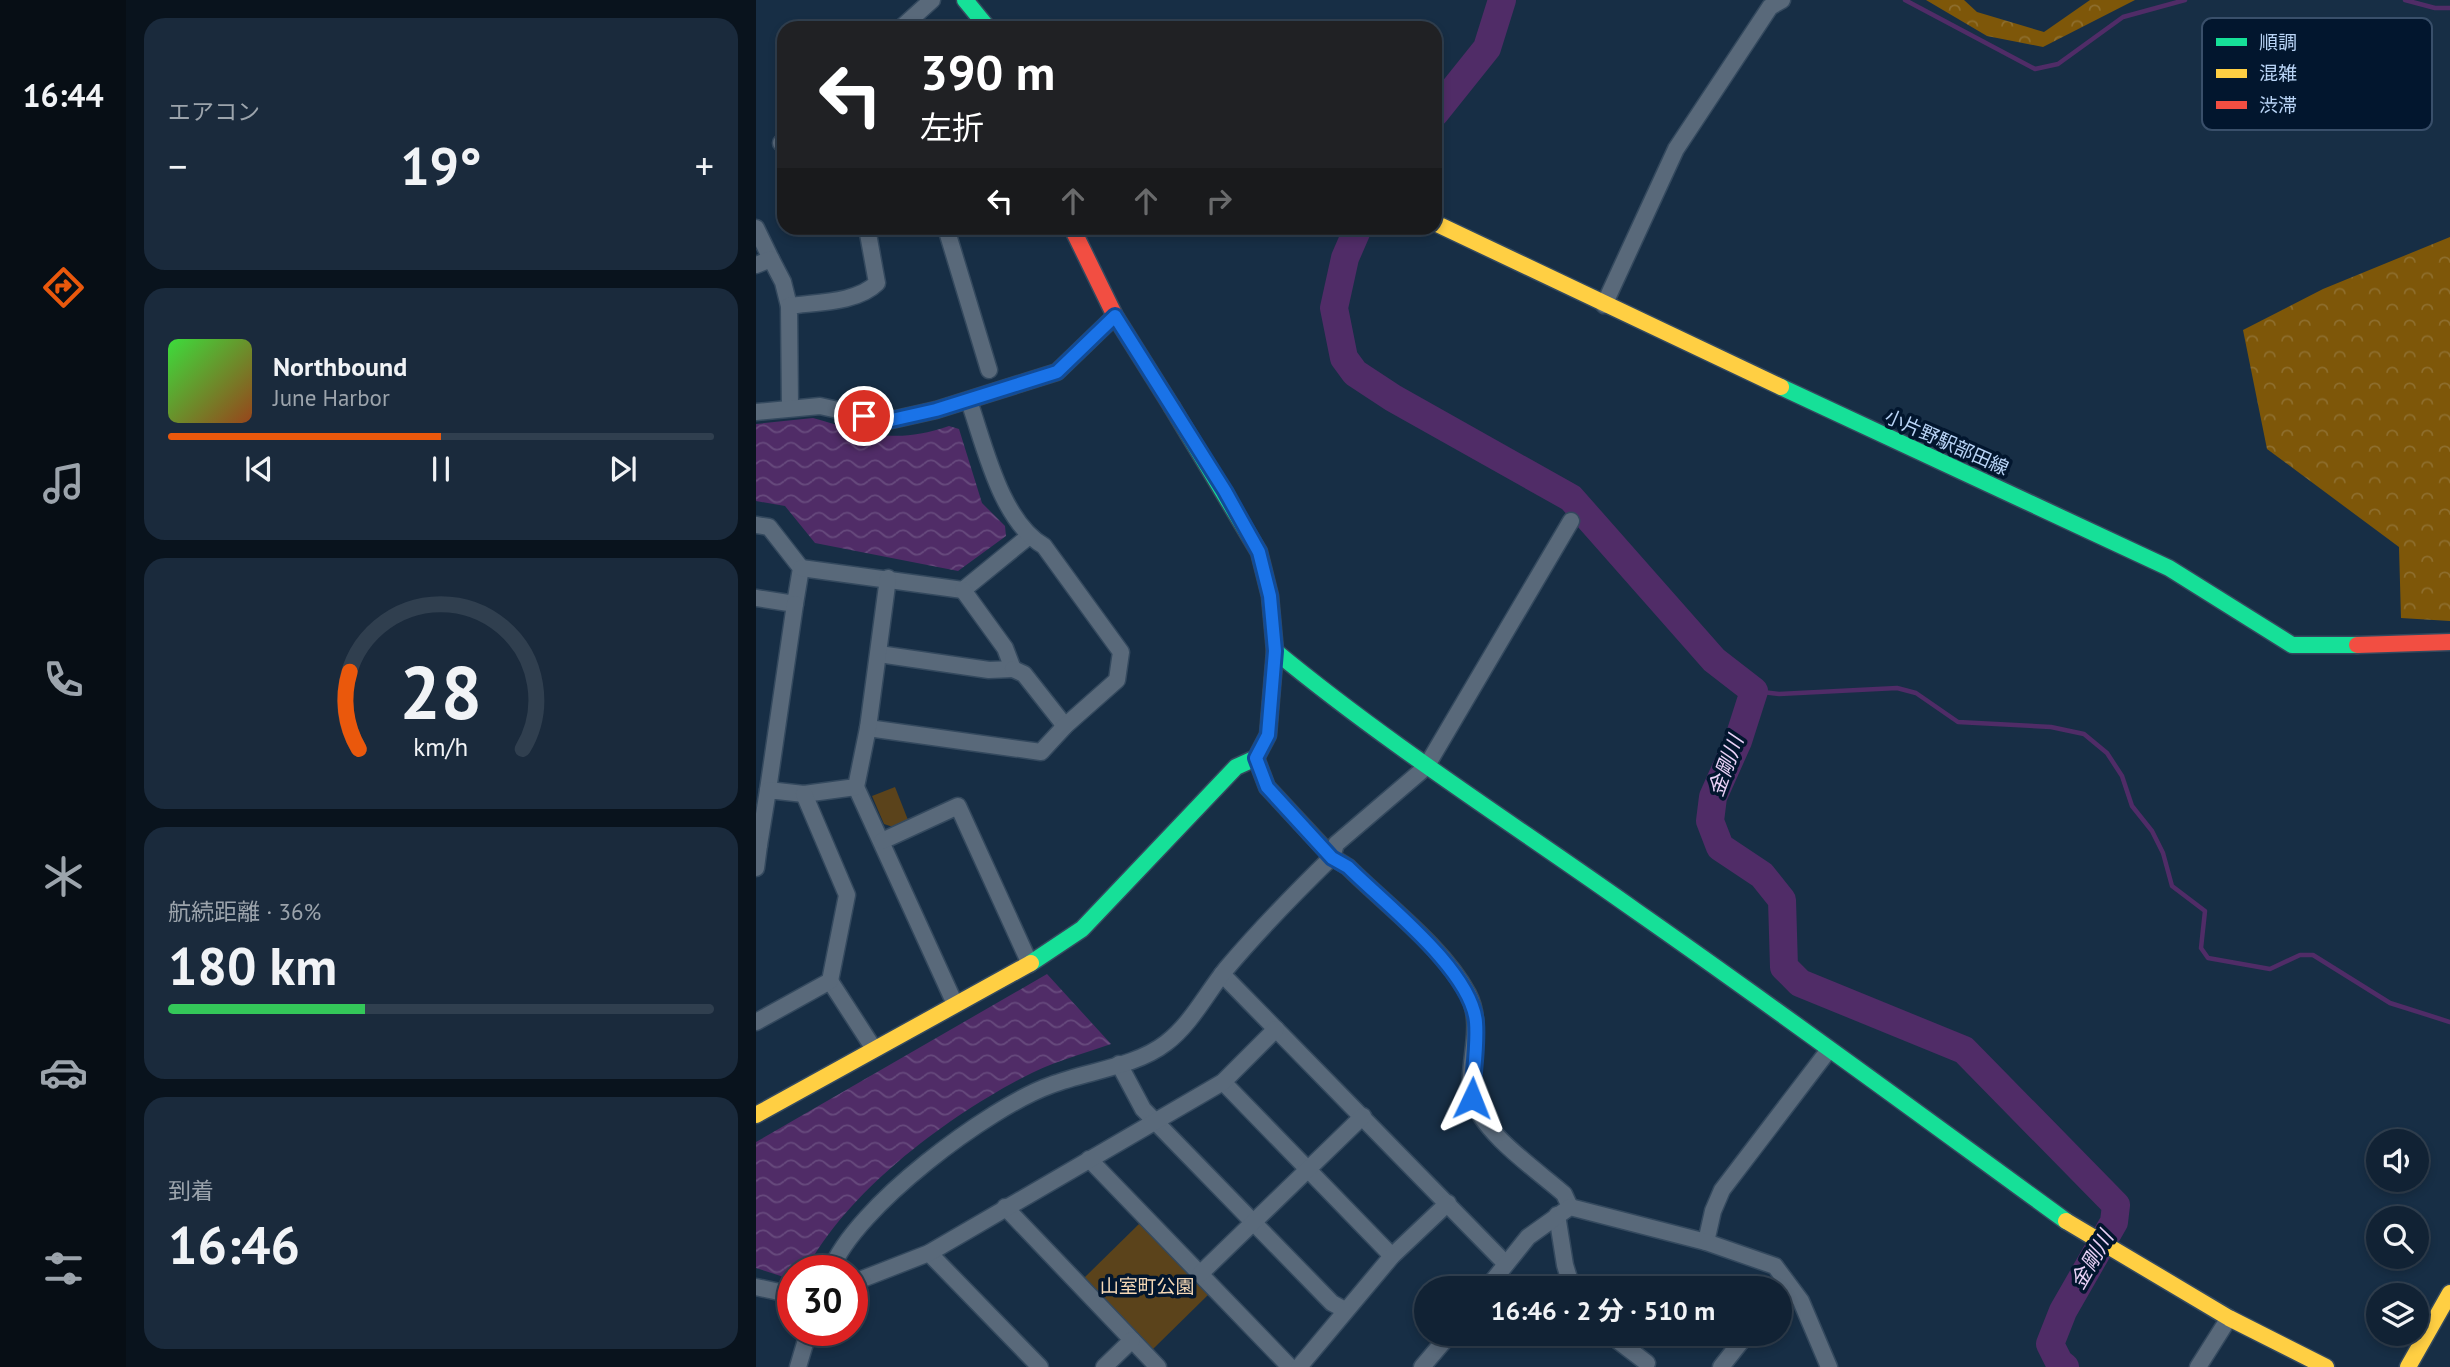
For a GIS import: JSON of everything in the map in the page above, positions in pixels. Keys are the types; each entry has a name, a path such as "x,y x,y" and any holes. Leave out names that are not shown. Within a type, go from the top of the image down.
{"street":[{"path":"909,21 932,0"},
{"path":"965,0 982,21"},
{"path":"1604,305 1676,149 1770,7 1783,0"},
{"name":"小片野駅部田線","path":"1442,226 1604,305 2111,539 2169,568 2292,645 2450,642"},
{"path":"756,228 764,262 783,282 789,306 790,407"},
{"path":"789,306 836,300 869,291 877,282 868,235"},
{"path":"948,235 989,370"},
{"path":"756,1115 1030,964 1082,929 1236,767 1256,758 1268,735 1275,651 1270,596 1259,552 1225,491 1115,316 1075,235"},
{"path":"756,412 820,406 887,421 970,401 1057,372 1115,316"},
{"path":"868,728 1041,752 1065,726 1117,680 1121,652 1044,547 1028,537 1000,493 970,401"},
{"path":"840,1255 852,1236 880,1205 983,1121 1027,1094 1144,1055 1170,1040 1190,1019 1222,974 1332,858 1336,844 1426,766 1571,522"},
{"path":"756,525 769,527 801,568 963,590 1005,648 1013,669"},
{"path":"963,590 1028,537"},
{"path":"756,868 801,568"},
{"path":"888,579 880,654 856,787 955,1004"},
{"path":"756,598 795,604"},
{"path":"1275,651 1338,703 1637,911 1828,1051 2094,1239 2229,1318 2326,1367"},
{"path":"880,654 989,670 1013,669 1024,674 1065,726"},
{"path":"1256,758 1267,787 1332,858 1348,867 1448,964 1469,996 1476,1021 1472,1098 1483,1121 1564,1194 1564,1265 1568,1276"},
{"path":"768,790 804,794 856,787"},
{"path":"756,1023 830,981 847,895 804,794"},
{"path":"882,841 958,806 1030,964"},
{"path":"1222,974 1506,1264"},
{"path":"830,981 840,992 874,1049"},
{"path":"868,1277 929,1253 1223,1082 1276,1029"},
{"path":"1706,1242 1713,1211 1722,1190 1828,1051"},
{"path":"1119,1064 1143,1109 1332,1303 1345,1310"},
{"path":"1223,1082 1392,1256"},
{"path":"1200,1274 1363,1116"},
{"path":"1089,1159 1290,1367"},
{"path":"1299,1367 1392,1256 1448,1203"},
{"path":"1005,1207 1158,1367"},
{"path":"1496,1276 1528,1237 1563,1211 1706,1242 1775,1266 1779,1276"},
{"path":"929,1253 1040,1367"},
{"path":"756,1287 777,1292"},
{"path":"2408,1367 2450,1293"},
{"path":"1792,1295 1801,1301 1829,1367"},
{"path":"2198,1367 2229,1318"},
{"path":"1104,1367 1132,1340"},
{"path":"798,1367 804,1346"},
{"path":"1422,1367 1440,1346"},
{"path":"1624,1346 1650,1366"},
{"path":"1721,1367 1738,1346"}],"green space":[{"path":"1926,0 1964,0 1977,12 2044,32 2090,0 2135,0 2043,47 1987,36"},
{"path":"2450,237 2450,621 2401,618 2399,547 2267,449 2243,330 2323,289"},
{"path":"895,787 908,820 893,827 884,824 872,796"},
{"name":"山室町公園","path":"1140,1223 1209,1294 1153,1349 1084,1278"}],"water":[{"path":"813,418 880,435 912,435 949,426 959,429 982,503 1005,526 1006,536 958,571 815,543 785,506 756,501 756,424"},
{"path":"1047,974 1111,1044 1032,1073 961,1114 900,1160 872,1186 846,1213 815,1255 777,1255 777,1275 756,1268 756,1142"}],"waterway":[{"name":"金剛川","path":"1442,104 1487,48 1502,0"},
{"path":"1905,0 2035,69 2058,64 2123,17 2185,0"},
{"path":"2405,0 2435,8 2450,8"},
{"name":"金剛川","path":"1355,235 1345,258 1334,308 1344,358 1355,373 1393,398 1571,498 1714,660 1754,691 1738,741 1713,797 1710,821 1720,847 1762,875 1782,900 1784,967 1800,983 1964,1050 2116,1205 2114,1222 2063,1311 2050,1344 2059,1362 2065,1367"},
{"path":"1754,691 1779,694 1897,688 1916,693 1958,722 2051,727 2084,734 2107,753 2122,776 2132,806 2152,831 2163,853 2172,886 2205,911 2201,948 2208,958 2270,969 2300,955 2313,955 2390,1003 2450,1022"}],"traffic: fast":[{"path":"965,0 982,21"},
{"path":"1781,387 2169,568 2292,645 2357,645"},
{"path":"1031,963 1082,929 1236,767 1256,758 1268,735 1275,651 1270,596 1259,552 1172,407"},
{"path":"1275,651 1363,720 1744,987 2066,1221"}],"traffic: slow":[{"path":"1442,226 1781,387"},
{"path":"756,1115 1031,963"},
{"path":"2066,1221 2229,1318 2326,1367"},
{"path":"2408,1367 2450,1293"}],"traffic: jam":[{"path":"1075,235 1115,316 1172,407"},
{"path":"2357,645 2450,642"}],"route":[{"path":"864,416 887,421 936,410 1057,372 1115,316 1225,491 1259,552 1270,596 1275,651 1268,735 1256,758 1267,787 1332,858 1348,867 1448,964 1469,996 1476,1021 1472,1098"}]}
